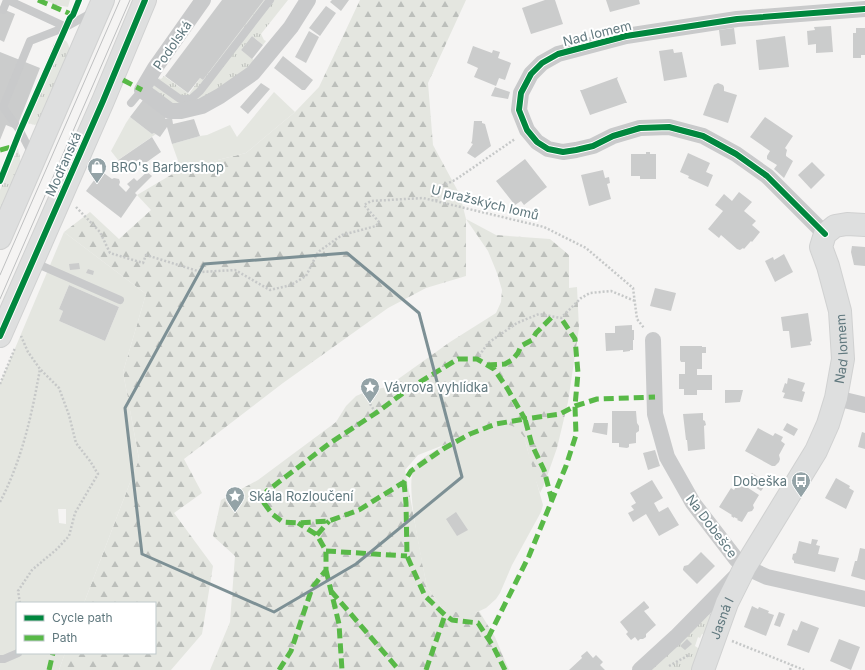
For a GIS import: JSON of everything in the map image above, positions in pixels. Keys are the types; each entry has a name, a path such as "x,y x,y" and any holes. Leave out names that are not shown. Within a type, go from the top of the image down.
{"main road":[{"name":"Modřanská","path":"10,335 32,261 103,101 145,0"},
{"path":"0,238 101,4"},
{"path":"825,234 835,226 847,224 865,225"},
{"name":"Nad lomem","path":"745,567 816,451 828,424 836,398 843,359 840,311 828,266 821,247 825,234"},
{"name":"Jasná I","path":"699,661 716,635 727,603 745,567"}],"street":[{"name":"Podolská","path":"146,84 203,0"},
{"path":"146,84 170,111 181,111 202,106 220,96 253,73 291,27 308,0"},
{"name":"Nad lomem","path":"825,234 767,176 736,154 703,136 669,128 640,128 613,136 593,146 563,152 548,149 537,142 527,130 519,110 521,92 531,74 542,63 558,54 626,36 737,19 865,9"},
{"name":"Na Dobešce","path":"653,340 655,414 667,457 693,504 736,559 745,567 767,577 865,599"},
{"path":"836,398 865,405"},
{"name":"Nad lomem","path":"640,670 676,637 745,567"}],"lane":[{"path":"3,10 7,0 66,27"},
{"path":"131,103 146,84 180,99 191,99 200,91 270,0"},
{"path":"34,159 20,131 1,106 30,42 66,27 101,4"},
{"path":"32,261 120,300"},
{"path":"0,659 4,659 16,654"}],"path":[{"path":"436,201 442,186 455,180 527,130"},
{"path":"477,359 488,343 517,323 539,314 561,318 581,298 590,293 611,291 635,301"},
{"path":"10,335 28,352 40,368 59,388 69,415 76,443 98,474 74,513 69,536 57,549 32,570 18,591 20,602"},
{"path":"0,502 22,451 33,408 40,368"},
{"path":"370,404 376,413"},
{"path":"716,635 804,670"},
{"path":"668,666 699,661"},
{"path":"790,670 792,665"}],"highlighted area":[{"path":"347,253 419,313 462,477 356,564 274,612 142,554 125,408 204,264"}],"green space":[{"path":"45,0 70,0 68,7 56,5"},
{"path":"264,0 288,0 261,34 266,41 263,45 252,36 241,50 254,60 228,96 172,106 152,87 159,78 161,79 164,76 189,94 200,78 203,80"},
{"path":"360,0 466,0 428,83 433,145 460,195 466,219 466,276 426,288 388,308 283,383 184,459 202,493 174,513 213,566 202,634 171,670 59,670 65,654 156,654 156,602 84,602 139,459 123,372 146,294 64,232 90,212 119,239 151,210 137,195 181,169 246,153 295,112 319,87"},
{"path":"62,39 68,43 70,53 41,121 35,125 28,123 25,120 24,115 55,41"},
{"path":"274,92 295,112 246,153 181,169 172,144 207,135 230,125 237,137"},
{"path":"130,117 152,134 156,134 118,160 111,151"},
{"path":"18,148 21,163 0,218 0,190"},
{"path":"466,219 496,235 550,239 569,255 569,288 577,287 579,328 568,402 557,448 540,493 533,472 528,449 522,435 514,427 455,440 418,455 405,470 427,587 441,606 475,613 479,611 495,637 509,670 210,670 230,622 235,556 213,536 221,500 258,480 336,422 346,406 356,396 368,391 387,387 450,342 496,313 501,302 502,290 497,273 488,251"},
{"path":"64,232 146,294 123,372 139,459 84,602 16,602 16,654 65,654 59,670 0,670 0,384","holes":["69,285 119,307 105,341 59,321 63,311 59,309","58,509 66,509 66,524 59,523"]},
{"path":"494,424 504,424 515,427 524,437 543,505 541,512 512,565 496,599 486,608 468,615 447,610 441,606 427,587 412,505 412,477 414,468 427,456 451,442"},
{"path":"711,613 712,615 705,635 702,634 700,638 698,637 695,646 698,648 698,654 692,670 650,670"}],"building":[{"path":"222,0 264,0 203,80 200,78 188,93 165,76"},
{"path":"332,0 349,0 341,11 330,2"},
{"path":"545,0 555,0 563,24 531,34 522,8"},
{"path":"606,0 639,0 640,4 610,12"},
{"path":"326,6 336,13 320,36 309,28"},
{"path":"0,8 15,14 4,42 0,40"},
{"path":"831,26 833,52 816,53 816,44 808,45 807,31 815,30 814,27"},
{"path":"734,28 736,44 721,46 719,30"},
{"path":"856,28 865,28 865,55 861,55 861,58 853,58 853,33 856,33"},
{"path":"309,31 319,37 306,63 295,57"},
{"path":"252,36 263,45 252,59 241,50"},
{"path":"785,36 789,67 759,70 756,40"},
{"path":"473,46 492,53 493,50 500,52 498,58 511,63 505,80 499,78 496,86 474,77 478,68 467,63"},
{"path":"673,49 674,53 682,52 687,77 664,81 659,51"},
{"path":"0,52 40,68 16,129 6,125 0,140"},
{"path":"283,56 313,80 305,90 302,90 274,68"},
{"path":"618,77 617,79 627,103 590,115 580,90"},
{"path":"261,83 270,89 248,114 240,107"},
{"path":"718,83 723,85 724,91 737,95 728,123 703,115 714,85"},
{"path":"495,87 510,92 508,99 491,96"},
{"path":"143,100 166,117 165,119 172,118 173,124 194,119 200,136 172,144 167,127 160,137 154,133 152,134 130,117"},
{"path":"765,117 793,136 785,148 787,150 786,156 793,161 784,178 774,169 777,165 767,159 770,151 750,137"},
{"path":"474,121 482,121 482,123 485,124 491,146 475,158 467,153 473,144 471,143"},
{"path":"152,137 161,152 144,164 140,159 118,173 111,165"},
{"path":"646,152 656,154 656,179 640,179 640,176 631,176 631,154 646,154"},
{"path":"688,153 710,163 706,172 713,175 708,187 688,178 689,176 680,172"},
{"path":"525,159 547,187 524,205 521,201 515,205 496,181"},
{"path":"812,162 825,175 811,189 798,175"},
{"path":"603,170 605,178 609,177 610,183 607,184 611,199 589,206 581,175"},
{"path":"101,171 112,179 119,179 119,185 126,192 130,187 127,184 134,178 137,181 147,172 152,176 135,193 137,195 121,218 86,191"},
{"path":"739,192 752,202 744,211 756,221 752,225 760,232 752,242 751,241 744,249 743,248 740,250 721,235 719,238 708,229 723,211 715,205 724,194 732,201"},
{"path":"852,246 865,247 865,266 854,265 851,252"},
{"path":"784,254 793,272 775,282 765,261 773,257 774,260"},
{"path":"79,263 80,269 70,270 69,264"},
{"path":"88,269 94,271 93,275 86,273"},
{"path":"69,285 119,307 105,341 59,321 63,311 59,309"},
{"path":"655,288 676,293 671,311 650,306"},
{"path":"808,313 812,341 810,342 811,345 791,348 789,331 783,331 781,317"},
{"path":"632,325 632,330 634,330 633,350 623,352 623,350 606,351 605,333 615,333 615,326"},
{"path":"680,346 706,347 706,353 702,353 702,369 697,369 697,375 712,375 712,390 697,390 697,395 684,395 684,389 679,389 679,374 685,374 685,362 681,362 680,360"},
{"path":"788,378 805,383 802,391 805,392 802,402 783,398 785,393 782,392 785,383 787,384"},
{"path":"725,390 743,390 740,402 725,403"},
{"path":"612,411 636,411 639,431 636,433 636,443 629,444 629,447 627,448 619,447 619,443 612,443"},
{"path":"703,413 703,420 705,421 706,425 704,426 705,449 688,451 683,414"},
{"path":"594,423 608,423 607,435 592,432"},
{"path":"787,423 798,429 794,436 783,430"},
{"path":"758,428 773,436 775,433 783,437 781,441 785,444 779,455 779,462 775,466 772,466 745,451"},
{"path":"862,432 865,433 865,449 858,447"},
{"path":"655,450 660,466 648,470 643,453"},
{"path":"752,473 767,483 761,491 746,481"},
{"path":"836,478 850,486 849,488 854,491 846,509 825,498"},
{"path":"652,480 663,498 654,503 659,512 668,507 679,525 659,536 646,514 633,522 628,513 634,510 631,506 636,503 630,493"},
{"path":"739,482 759,495 753,505 754,508 752,511 748,512 742,522 719,507 731,488 734,490"},
{"path":"456,512 468,530 457,536 446,519"},
{"path":"812,539 818,540 816,545 820,546 818,554 839,558 835,572 794,563 792,559 793,554 796,553 799,541 811,544"},
{"path":"860,548 865,549 865,580 851,576"},
{"path":"701,552 715,566 697,584 683,569 684,566 688,565"},
{"path":"644,601 649,608 644,611 656,625 646,634 646,637 643,639 638,641 635,637 631,640 626,634 628,632 620,622"},
{"path":"752,606 769,611 768,613 774,615 766,636 744,627"},
{"path":"779,612 785,614 780,627 774,625"},
{"path":"801,621 819,628 809,653 787,645 793,629 797,631"},
{"path":"687,639 692,644 685,650 680,646"},
{"path":"839,639 860,647 851,670 830,661"},
{"path":"587,651 593,658 596,655 603,662 600,665 605,670 569,670 582,658 581,656"}],"tram line":[{"path":"0,275 120,0"},
{"path":"0,299 130,0"}],"marked path":[{"path":"38,0 73,15"},
{"path":"123,80 142,90"},
{"path":"0,150 15,146"},
{"path":"487,365 505,364 512,360 518,353 521,346 532,340 536,333 553,316"},
{"path":"488,638 529,556 566,466 576,435 575,406 578,373 575,339 561,318"},
{"path":"552,501 544,470 532,445 525,419 496,424 470,434 443,449 411,471 404,482 359,510 329,521 298,523 283,522 272,514 264,503 264,496 267,491 330,443 376,413 410,388 458,359 477,359 494,369 525,419 560,414 575,406 597,399 655,397"},
{"path":"404,482 407,556 425,596 452,620 478,623 493,646 505,670"},
{"path":"317,535 329,521"},
{"path":"279,670 291,651 312,588 326,570 326,551 317,535 298,523"},
{"path":"326,551 407,556"},
{"path":"326,570 339,624 342,670"},
{"path":"331,591 399,670"},
{"path":"426,670 445,615"},
{"path":"49,670 53,654"}],"cycle path":[{"path":"0,181 20,131 79,0"},
{"path":"0,336 103,101 145,0"},
{"path":"825,234 767,176 736,154 703,136 669,127 640,128 613,136 593,146 576,150 563,152 548,149 537,142 527,130 519,110 521,93 531,74 542,63 558,54 626,36 737,19 865,9"}],"place":[{"name":"BRO's Barbershop","path":"97,184"},
{"name":"Vávrova vyhlídka","path":"370,404"},
{"name":"Dobeška","path":"801,498"},
{"name":"Skála Rozloučení","path":"235,513"}]}
